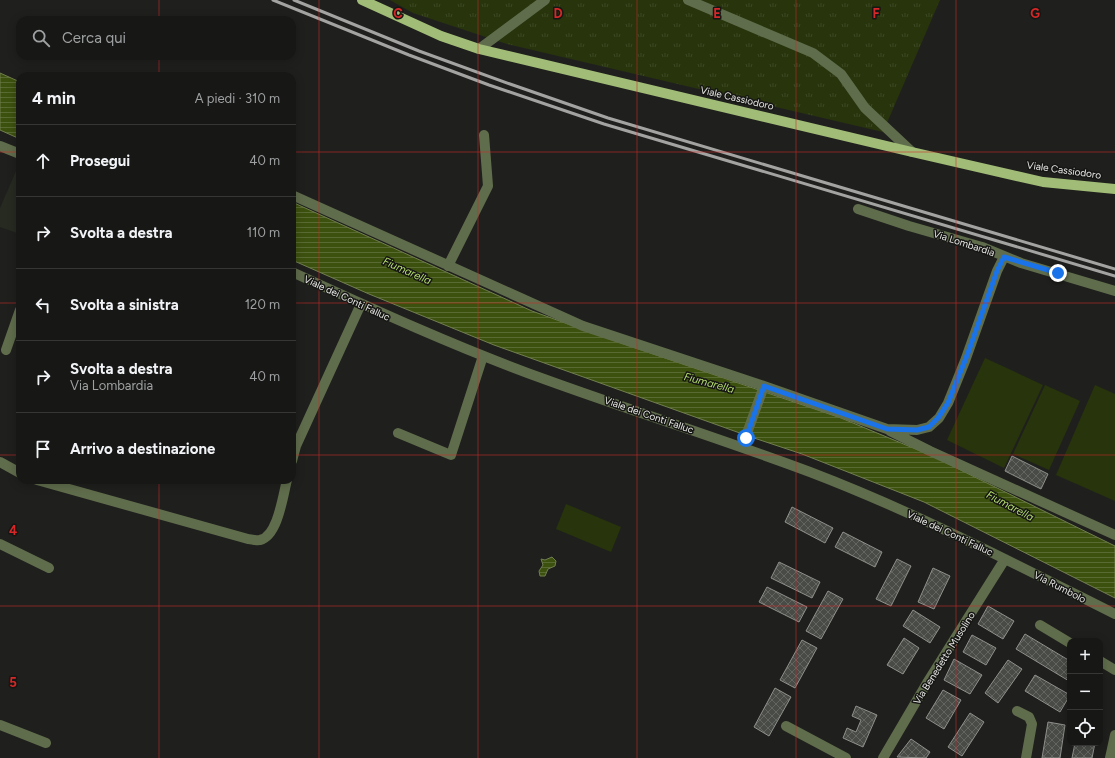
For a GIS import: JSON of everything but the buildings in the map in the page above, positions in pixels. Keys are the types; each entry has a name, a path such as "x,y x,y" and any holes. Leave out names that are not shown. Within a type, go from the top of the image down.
{"main road":[{"name":"Viale Cassiodoro","path":"362,0 441,36 479,49 1043,182 1115,189"}],"street":[{"path":"479,49 544,0"},
{"path":"688,0 813,53 840,74 865,108 912,152"},
{"path":"448,266 488,186 484,135"},
{"path":"0,146 16,152"},
{"path":"296,198 583,326 887,429 930,451 1115,535"},
{"name":"Via Lombardia","path":"858,209 909,226 982,247 1004,257 1115,291"},
{"path":"887,429 917,430 929,427 942,414 967,357 997,271 1004,257"},
{"name":"Viale dei Conti Falluc","path":"296,274 423,332 544,380 811,472 883,501 1006,559"},
{"path":"296,446 362,304"},
{"path":"6,350 16,321"},
{"path":"398,433 451,455 483,356"},
{"path":"742,448 764,388"},
{"path":"0,462 16,471"},
{"path":"51,484 248,539 260,540 269,536 276,524 286,484"},
{"path":"0,544 49,568"},
{"name":"Via Rumbolo","path":"1006,559 1115,614"},
{"name":"Via Benedetto Musolino","path":"883,758 927,683 1006,559"},
{"path":"1040,625 1067,641"},
{"path":"1103,663 1115,670"},
{"path":"1018,711 1029,717 1032,724 1026,758"},
{"path":"0,725 46,743"},
{"path":"786,726 846,758"},
{"path":"1110,758 1115,735"}],"shaded area":[{"path":"16,171 16,233 0,227 0,208"}],"green space":[{"path":"390,0 940,0 883,132 507,44 413,13"},
{"path":"985,358 1043,385 1004,468 947,440"},
{"path":"1045,385 1080,401 1049,470 1013,454"},
{"path":"1095,385 1115,394 1115,501 1056,475"},
{"path":"566,504 621,527 611,552 556,529"}],"water":[{"path":"0,73 16,80 16,137 0,130"},
{"name":"Fiumarella","path":"296,204 532,311 841,418 930,455 1115,546 1115,598 924,502 802,454 494,345 369,294 296,262"},
{"path":"552,557 556,561 555,566 548,569 545,576 540,576 539,571 543,565 541,559 545,560"}],"railway":[{"path":"273,0 409,55 489,85 604,124 1115,276"},
{"path":"294,0 419,51 608,118 1115,269"}],"route":[{"path":"746,438 764,386 887,429 917,430 929,427 945,410 968,353 997,271 1004,257 1058,273"}]}
